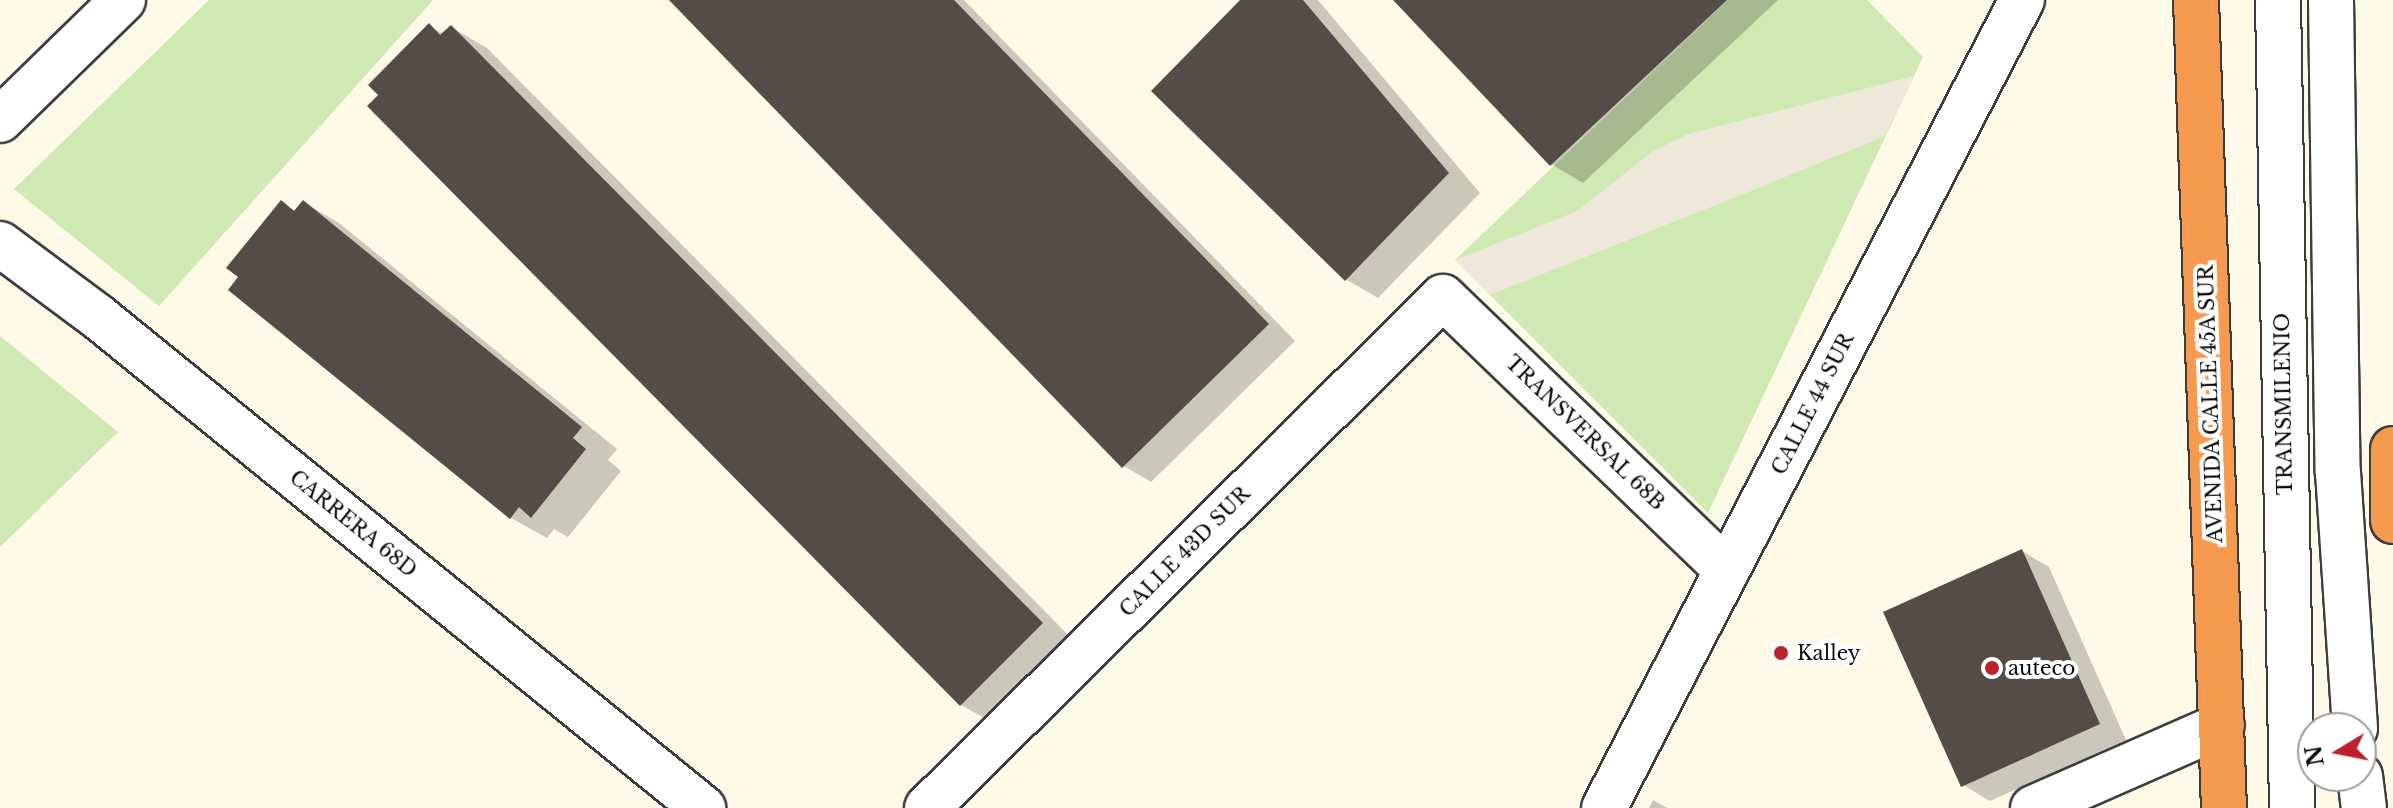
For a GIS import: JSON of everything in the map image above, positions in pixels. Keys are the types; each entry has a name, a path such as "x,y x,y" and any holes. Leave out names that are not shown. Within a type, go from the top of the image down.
{"highway":[{"name":"AVENIDA CALLE 45A SUR","path":"2196,0 2224,808"},
{"path":"2393,449 2393,521"}],"street":[{"path":"0,120 123,0"},
{"name":"CALLE 44 SUR","path":"1604,808 2022,0"},
{"name":"TRANSMILENIO","path":"2278,0 2292,808"},
{"path":"2331,0 2338,472 2343,603 2353,712"},
{"name":"CARRERA 68D","path":"0,244 97,316 703,808"},
{"name":"TRANSVERSAL 68B","path":"1443,297 1727,570"},
{"name":"CALLE 43D SUR","path":"927,808 1443,297"},
{"path":"2033,808 2222,725"}],"green space":[{"path":"209,0 433,0 159,306 14,189"},
{"path":"1728,0 1867,0 1923,57 1708,513 1455,260"},
{"path":"0,336 118,432 0,547"}],"shaded area":[{"path":"1914,76 1885,136 1746,193 1490,295 1455,260 1577,211 1653,151 1688,134"}],"building":[{"path":"669,0 954,0 1269,324 1122,468"},
{"path":"1240,0 1303,0 1449,173 1345,281 1151,91"},
{"path":"1393,0 1727,0 1550,166"},
{"path":"429,23 440,35 451,25 1043,623 960,706 367,106 378,95 368,85"},
{"path":"281,200 294,211 303,200 582,427 573,438 586,449 531,518 519,507 510,519 228,290 238,277 226,268"},
{"name":"auteco","path":"2022,549 2100,724 1961,787 1883,612"}],"place":[{"name":"Kalley","path":"1781,653"},
{"name":"auteco","path":"1992,668"}]}
